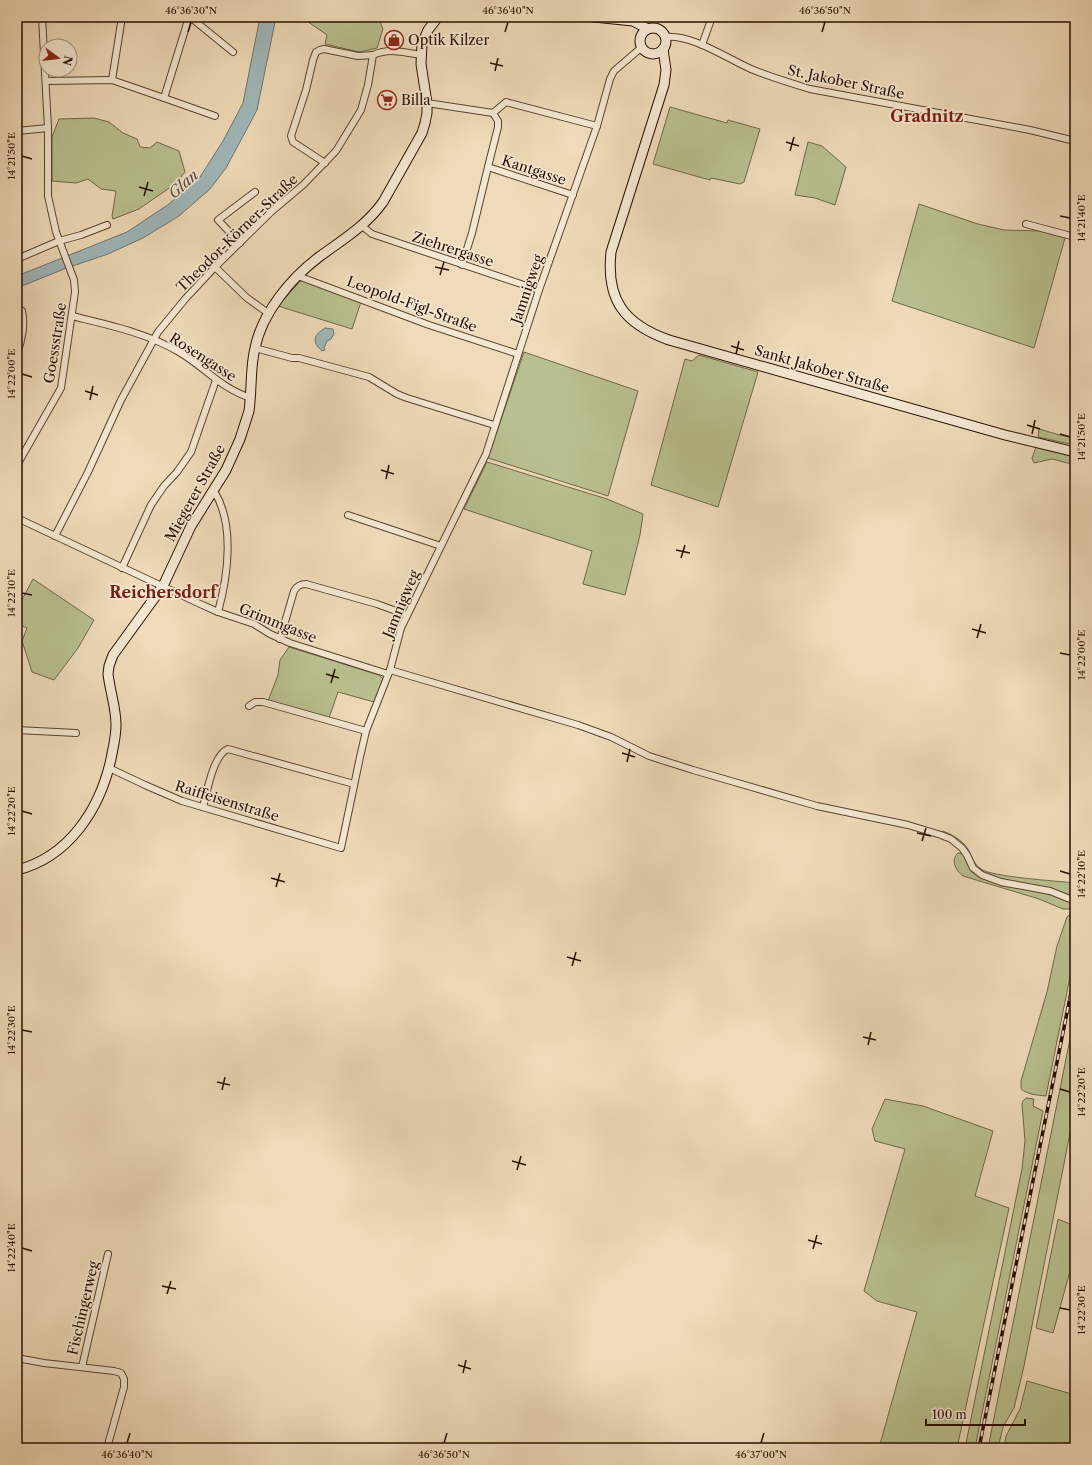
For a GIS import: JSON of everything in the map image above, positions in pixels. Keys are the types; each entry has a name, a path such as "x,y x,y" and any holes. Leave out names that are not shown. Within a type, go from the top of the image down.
{"main road":[{"name":"Miegerer Straße","path":"17,870 27,868 51,856 71,838 83,824 94,805 109,768 114,746 116,727 108,674 110,661 117,648 150,606 163,586 191,526 231,460 249,411 252,363 262,324 268,313 298,276 316,260 362,226 375,213 383,202 422,132 427,114 427,103 421,55 424,37 438,17"},
{"path":"594,17 633,21 645,32"},
{"path":"645,32 658,30 665,37"},
{"path":"645,32 640,43 644,51 654,54 663,49"},
{"name":"Sankt Jakober Straße","path":"665,37 665,45 663,49 665,77 611,252 609,267 612,289 617,301 630,319 654,335 669,340 1005,435 1075,452"},
{"name":"Sankt Jakober Straße","path":"654,54 660,65 660,97"}],"street":[{"name":"Goessstraße","path":"17,465 19,457 61,388 75,292 74,280 58,241 48,196 48,128 42,17"},
{"path":"112,80 122,17"},
{"path":"164,98 190,17 233,52"},
{"path":"702,45 712,17"},
{"name":"St. Jakober Straße","path":"665,37 678,36 702,45 776,79 810,89 1030,130 1075,141"},
{"name":"Jamnigweg","path":"340,848 366,731 389,672 401,628 483,462 518,354 597,126 610,79 614,71 642,47"},
{"path":"325,163 293,142 291,136 306,90 316,52 324,49 358,56 373,55 391,50 421,55"},
{"name":"Theodor-Körner-Straße","path":"55,536 88,472 121,400 158,332 215,267 271,212 303,185 336,151 361,110 368,85 373,55"},
{"path":"46,81 112,80 215,116"},
{"path":"427,103 494,113 506,102 597,126"},
{"name":"Kantgasse","path":"462,264 472,233 498,127 498,121 494,113"},
{"path":"17,131 48,128"},
{"name":"Kantgasse","path":"488,167 573,195"},
{"path":"240,242 218,220 255,192"},
{"path":"1026,224 1075,237"},
{"path":"17,259 58,241 81,235 107,225"},
{"name":"Ziehrergasse","path":"362,226 372,234 540,290"},
{"path":"215,267 247,298 268,313"},
{"name":"Leopold-Figl-Straße","path":"298,276 429,325 518,354"},
{"path":"17,353 24,323 22,311"},
{"name":"Rosengasse","path":"72,316 120,329 153,340 180,352 216,380 237,393 251,398"},
{"path":"255,348 369,377 397,394 407,398 494,425"},
{"path":"122,568 150,505 177,472 190,452 216,380"},
{"path":"214,490 218,496 227,535 226,581 218,612"},
{"path":"348,516 441,546"},
{"name":"Grimmgasse","path":"17,518 218,612 254,624 280,639 389,672 578,724 611,737 649,756 694,770 816,806 888,820 941,835 951,839 962,848 973,868 982,875 1001,882 1050,891 1066,896 1075,901"},
{"path":"280,639 294,591 297,586 301,584 306,584 377,604 407,614"},
{"path":"249,706 255,702 263,702 366,731"},
{"path":"17,730 76,733"},
{"path":"203,807 214,767 223,752 228,749 354,784"},
{"name":"Raiffeisenstraße","path":"109,768 174,798 340,848"},
{"name":"Fischingerweg","path":"82,1367 108,1254"},
{"path":"17,1358 44,1363 114,1371 121,1374 123,1376 124,1387 107,1448"}],"green space":[{"path":"301,17 378,17 383,29 377,48 359,52 325,44 327,35"},
{"path":"670,107 727,123 728,120 760,129 744,182 740,184 711,178 710,180 653,164"},
{"path":"94,118 109,122 123,133 137,139 140,147 150,148 157,142 179,151 185,172 175,184 139,209 113,219 112,216 116,191 101,189 88,179 76,183 52,181 52,137 59,119"},
{"path":"808,142 822,146 846,167 835,205 815,198 795,195"},
{"path":"919,204 978,224 1004,230 1040,231 1065,238 1034,348 892,301"},
{"path":"301,280 361,302 352,329 278,306"},
{"path":"524,352 638,391 608,496 488,458"},
{"path":"699,355 758,372 718,507 651,485 685,359 692,361"},
{"path":"1039,429 1060,435 1075,437 1075,445 1038,437"},
{"path":"1036,447 1075,456 1075,465 1052,459 1034,463 1032,458"},
{"path":"487,462 607,499 643,514 640,535 625,595 583,584 592,551 464,509"},
{"path":"33,579 94,620 78,648 54,680 32,672 22,641 27,628 17,624 17,609"},
{"path":"289,647 379,675 383,679 374,702 338,692 329,718 268,701 278,675 280,660"},
{"path":"943,831 964,844 975,863 981,869 987,872 1011,876 1075,883 1074,897 1067,894 992,878 976,869 966,849 960,842 943,833"},
{"path":"958,853 963,854 973,871 1041,891 1073,903 1069,909 1063,909 1039,899 963,876 958,871 954,862 954,859"},
{"path":"1075,908 1075,952 1046,1096 1033,1094 1021,1089 1021,1081 1047,992 1057,946 1067,917"},
{"path":"1075,1014 1075,1108 1024,1366 1014,1408 1003,1427 998,1448 988,1448"},
{"path":"1026,1098 1034,1099 1033,1106 1043,1111 975,1448 965,1448 1022,1169 1025,1141 1022,1104"},
{"path":"885,1099 923,1106 993,1131 975,1196 1009,1208 957,1448 879,1448 917,1312 877,1301 864,1291 905,1149 875,1141 872,1129"},
{"path":"1058,1219 1075,1226 1075,1253 1053,1333 1036,1328"},
{"path":"1027,1381 1075,1395 1075,1448 1004,1448 1006,1436 1020,1409"}],"water":[{"path":"260,17 276,17 257,110 226,168 210,189 179,216 143,238 108,254 64,269 17,288 17,276 127,232 169,204 200,177 223,141 243,103"},
{"path":"325,328 333,329 334,334 331,339 327,341 324,348 325,350 322,351 316,344 315,338 318,333"}],"railway":[{"path":"979,1448 1075,973"}],"place":[{"name":"Optik Kilzer","path":"394,40"},
{"name":"Billa","path":"387,100"}],"district":[{"name":"Gradnitz","path":"927,116"},
{"name":"Reichersdorf","path":"163,592"}],"water label":[{"name":"Glan","path":"183,184"}]}
